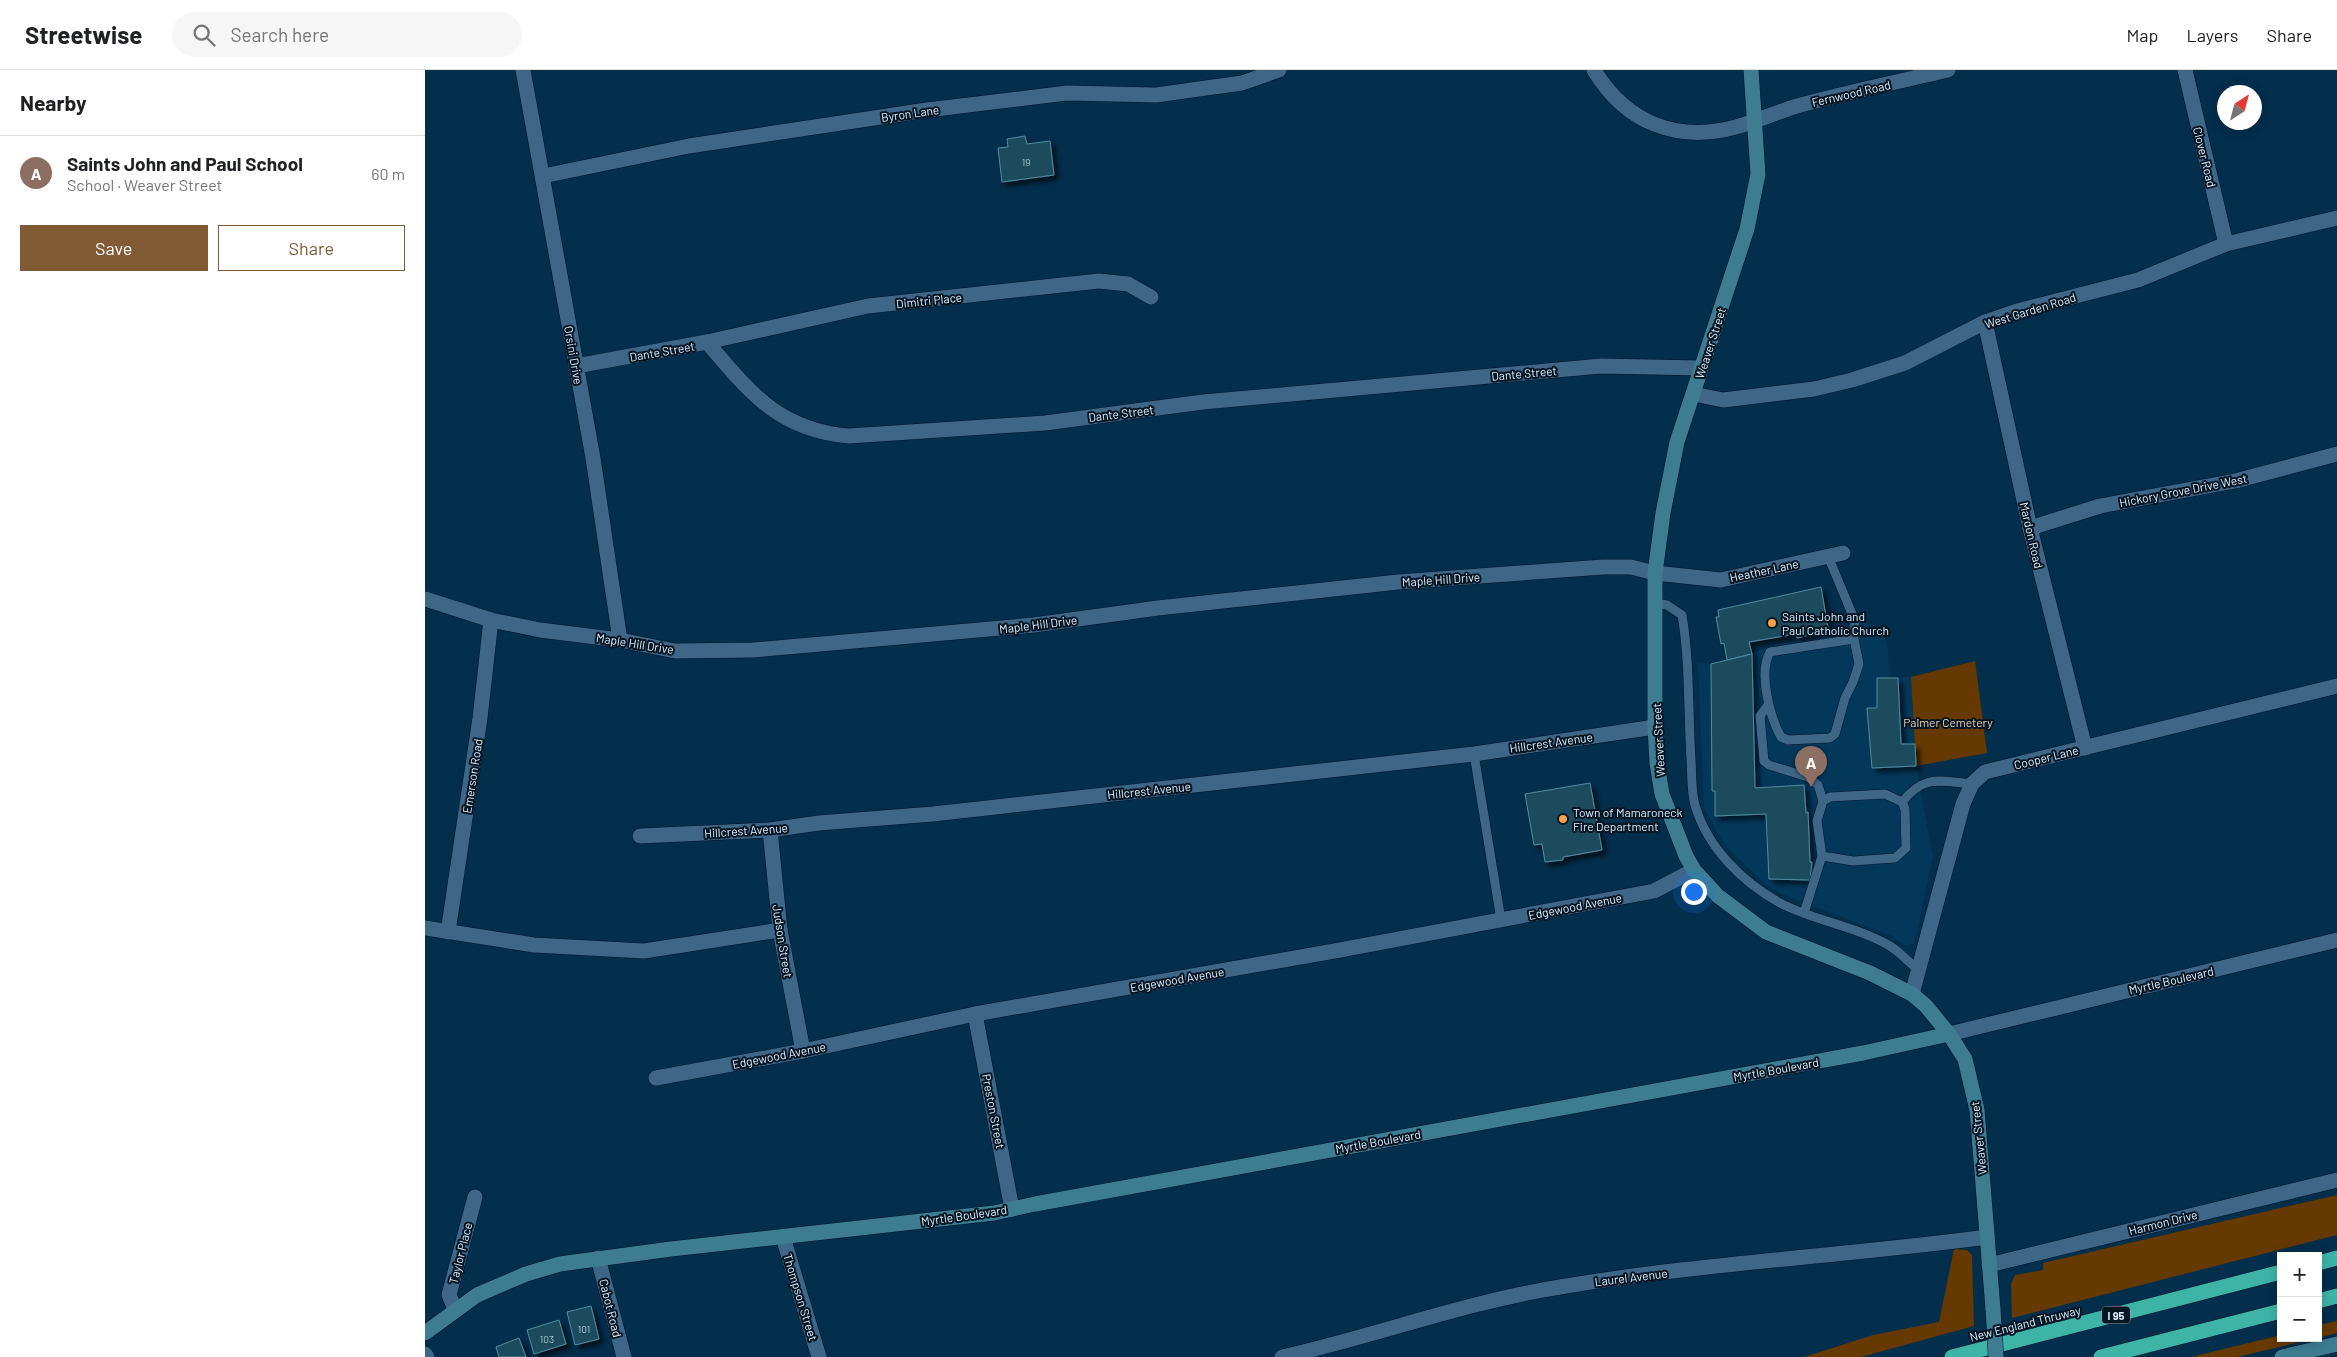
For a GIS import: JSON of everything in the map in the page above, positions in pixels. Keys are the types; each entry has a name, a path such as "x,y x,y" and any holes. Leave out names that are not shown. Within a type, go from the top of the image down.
{"highway":[{"path":"2322,1262 2337,1258"},
{"name":"New England Thruway","path":"1952,1357 2277,1273"},
{"path":"2322,1300 2337,1296"},
{"path":"2101,1357 2277,1312"}],"street":[{"name":"Orsini Drive","path":"523,70 576,366 620,640"},
{"name":"Byron Lane","path":"543,176 689,146 927,110 1067,93 1156,95 1242,83 1279,70"},
{"path":"1594,70 1617,101 1645,120 1682,133 1709,132 1756,121"},
{"name":"Weaver Street","path":"1751,70 1756,121 1758,174 1747,230 1677,442 1663,513 1655,573 1655,727 1657,764 1662,794 1671,822 1694,870 1718,896 1766,932 1869,972 1912,994 1926,1006 1949,1034 1965,1059 1977,1110 1996,1357"},
{"name":"Fernwood Road","path":"1756,121 1796,106 1948,70"},
{"name":"Clover Road","path":"2185,70 2226,244"},
{"name":"West Garden Road","path":"1694,394 1723,400 1814,389 1905,363 1985,322 2017,311 2138,280 2226,244 2337,218"},
{"name":"Dimitri Place","path":"707,342 801,319 868,306 1099,281 1128,284 1151,296"},
{"name":"Mardon Road","path":"1985,322 2030,528 2085,748"},
{"name":"Dante Street","path":"576,366 707,342 742,384 773,410 802,427 826,434 849,436 1045,423 1203,402 1601,366 1701,368"},
{"name":"Hickory Grove Drive West","path":"2030,528 2100,506 2235,481 2337,454"},
{"name":"Heather Lane","path":"1655,573 1721,580 1835,555"},
{"name":"Maple Hill Drive","path":"425,599 491,620 540,630 620,640 675,650 753,650 1034,625 1158,608 1398,582 1603,567 1631,567 1655,573"},
{"name":"Emerson Road","path":"448,932 480,718 491,620"},
{"name":"Cooper Lane","path":"1971,784 1985,772 2337,686"},
{"name":"Hillcrest Avenue","path":"641,836 769,830 1474,754 1655,727"},
{"path":"1912,994 1963,804 1971,784"},
{"name":"Judson Street","path":"769,830 780,930 803,1051"},
{"name":"Edgewood Avenue","path":"656,1078 803,1051 975,1014 1654,891 1694,870"},
{"path":"425,928 535,945 644,951 780,930"},
{"name":"Myrtle Boulevard","path":"425,1333 455,1309 477,1295 526,1274 560,1264 994,1213 1863,1054 2337,940"},
{"name":"Preston Street","path":"975,1014 1012,1209"},
{"name":"Harmon Drive","path":"1989,1266 2337,1180"},
{"name":"Taylor Place","path":"455,1309 449,1295 475,1197"},
{"name":"Thompson Street","path":"783,1237 819,1357"},
{"name":"Laurel Avenue","path":"1282,1357 1493,1301 1559,1287 1629,1276 1987,1237"},
{"name":"Cabot Road","path":"599,1258 624,1357"},
{"path":"2282,1357 2337,1344"}],"lane":[{"path":"1835,555 1855,621 1854,639 1859,664 1845,698 1835,734 1831,738 1788,740 1781,737 1769,705 1765,660 1770,652 1854,639"},
{"path":"1655,603 1667,605 1682,615 1687,647 1694,803 1703,826 1713,843 1736,871 1758,889 1781,903 1804,913 1890,946 1919,970"},
{"path":"1769,705 1760,716 1764,761 1769,765 1808,777 1818,785 1823,801 1817,821 1822,856 1804,913"},
{"path":"1474,754 1501,920"},
{"path":"1902,802 1914,787 1934,780 1971,784"},
{"path":"1822,856 1853,861 1895,858 1906,848 1905,808 1902,802 1885,794 1830,797 1823,801"}],"shaded area":[{"path":"1864,622 1884,633 1888,649 1889,678 1911,677 1916,766 1933,857 1914,944 1904,945 1892,936 1779,893 1766,885 1724,844 1704,808 1698,663 1711,664 1752,654 1769,646 1821,638 1848,626"}],"green space":[{"name":"Palmer Cemetery","path":"1975,661 1987,753 1916,766 1911,677"},
{"path":"2337,1195 2337,1235 2012,1318 2011,1284 2015,1275 2043,1270 2043,1263"},
{"path":"1954,1249 1967,1250 1972,1255 1974,1326 1861,1357 1804,1357 1873,1335 1939,1322"},
{"path":"2337,1321 2337,1333 2322,1337 2322,1324"},
{"path":"2277,1336 2277,1342 2300,1342 2237,1357 2191,1357"}],"building":[{"path":"1025,136 1027,144 1050,141 1054,175 1002,182 998,148 1008,147 1007,139"},
{"name":"Saints John and Paul Catholic Church","path":"1821,587 1828,628 1819,630 1818,633 1797,638 1796,634 1749,642 1752,654 1727,660 1724,643 1721,644 1716,617 1719,617 1718,610"},
{"path":"1752,654 1755,788 1804,785 1806,813 1808,812 1810,862 1812,862 1810,880 1769,879 1766,814 1715,816 1715,791 1712,791 1711,664"},
{"path":"1877,678 1898,678 1901,744 1915,744 1916,766 1872,768 1867,708 1877,708"},
{"name":"Town of Mamaroneck Fire Department","path":"1590,783 1602,850 1563,857 1563,860 1545,862 1542,844 1534,845 1525,794"},
{"path":"591,1306 599,1339 575,1345 567,1312"},
{"path":"559,1320 566,1344 534,1354 527,1330"},
{"path":"519,1338 526,1357 499,1357 496,1347"}],"place":[{"name":"Saints John and Paul Catholic Church","path":"1772,623"},
{"name":"Saints John and Paul School","path":"1811,787"},
{"name":"Town of Mamaroneck Fire Department","path":"1563,819"}]}
